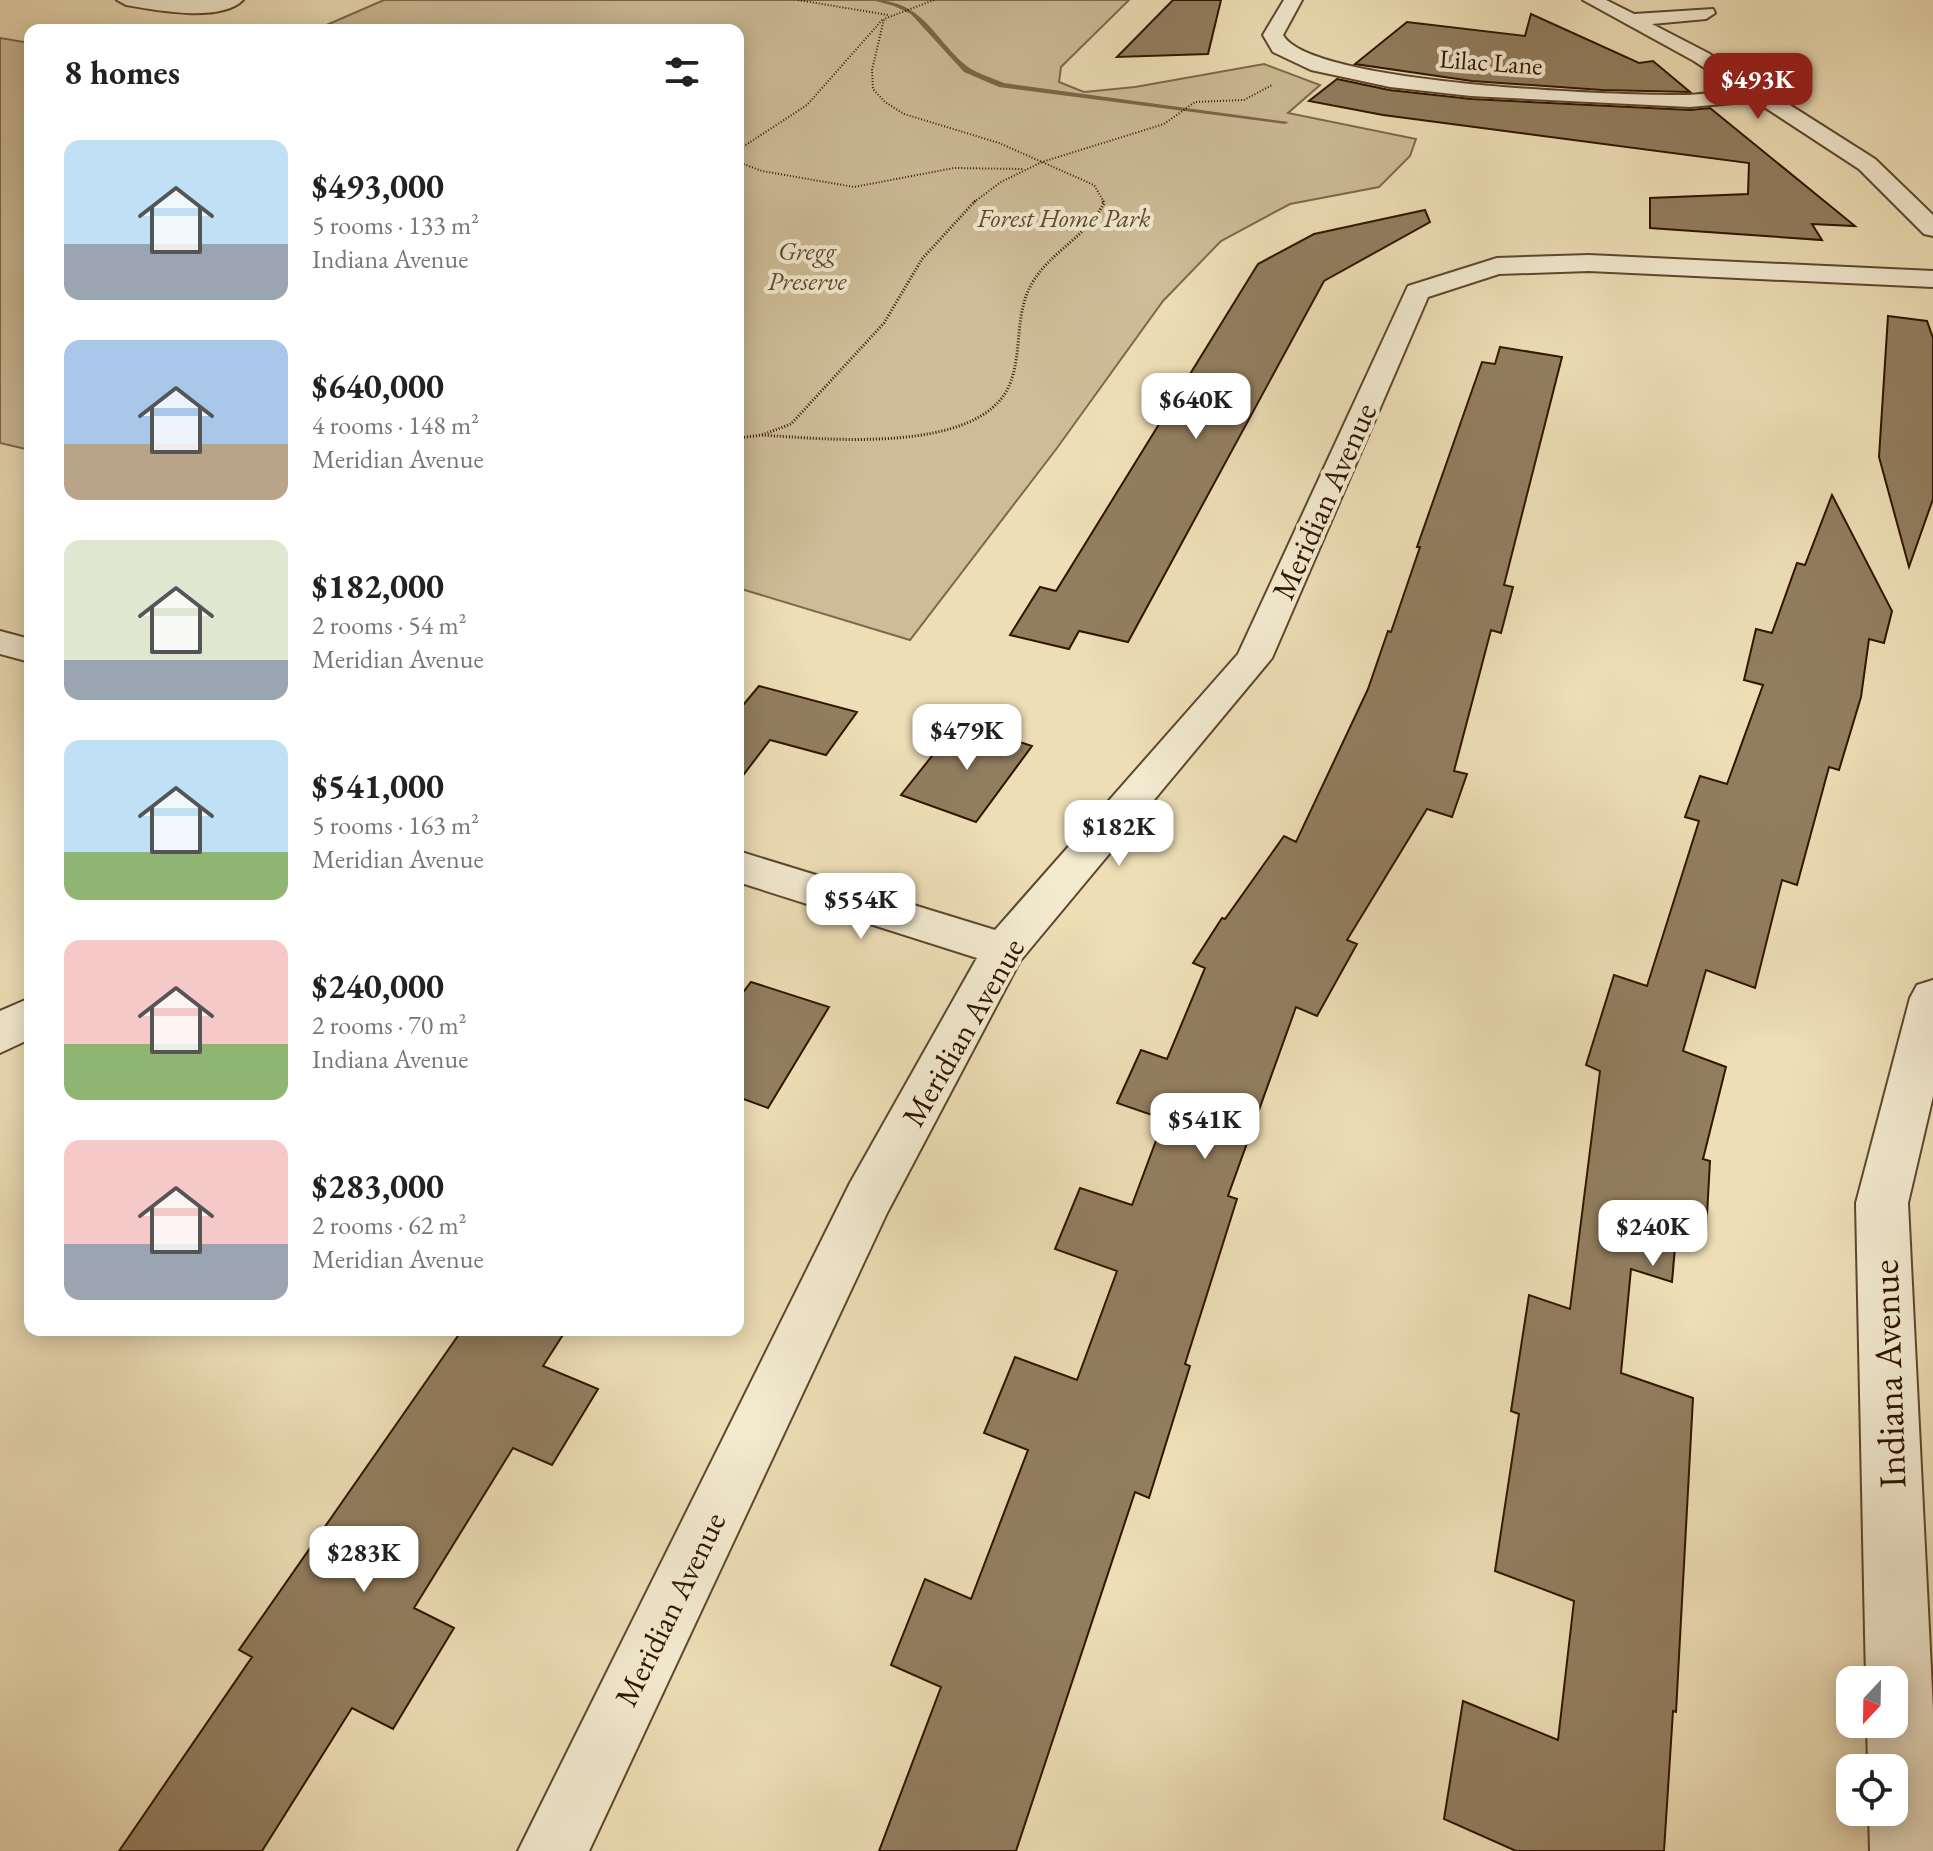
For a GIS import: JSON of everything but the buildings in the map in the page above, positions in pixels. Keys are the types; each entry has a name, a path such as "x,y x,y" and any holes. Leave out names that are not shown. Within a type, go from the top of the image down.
{"street":[{"path":"126,0 184,8 201,8 234,0"},
{"name":"Lilac Lane","path":"1293,0 1273,35 1280,48 1318,66 1390,81 1471,90 1690,101 1759,94"},
{"path":"1592,0 1701,57 1867,164 1933,229"},
{"path":"1633,20 1706,13 1675,0"},
{"name":"Meridian Avenue","path":"553,1851 868,1199 1004,950 1254,658 1417,292 1497,266 1589,263 1933,279"},
{"path":"0,642 24,649"},
{"path":"744,868 1004,950"},
{"name":"Indiana Avenue","path":"1905,1851 1882,1203 1933,998"},
{"path":"0,1034 24,1020"}],"path":[{"path":"798,0 889,15"},
{"path":"744,146 807,105 866,35 889,15 918,8 934,0"},
{"path":"744,437 762,435 864,441 912,437 959,425 988,412 1008,391 1018,349 1019,307 1033,281 1052,256 1098,219 1104,203 1094,185 999,143 904,114 885,102 873,89 872,70 884,19"},
{"path":"762,435 791,424 884,323 922,259 966,208 1001,182 1042,162 1164,124 1188,107"},
{"path":"744,164 762,171 854,187 954,168 1027,169"}],"green space":[{"name":"Forest Home Park","path":"384,0 1129,0 1061,67 1059,82 1084,92 1135,87 1264,64 1320,85 1288,113 1416,139 1410,156 1379,187 1290,204 1221,241 1163,301 1057,448 910,640 744,590 744,24 329,24"},
{"path":"0,38 24,42 24,449 0,443"}],"waterway":[{"path":"875,0 896,4 913,13 967,70 1002,85 1285,122"}],"park label":[{"name":"Gregg Preserve","path":"807,266"}]}
